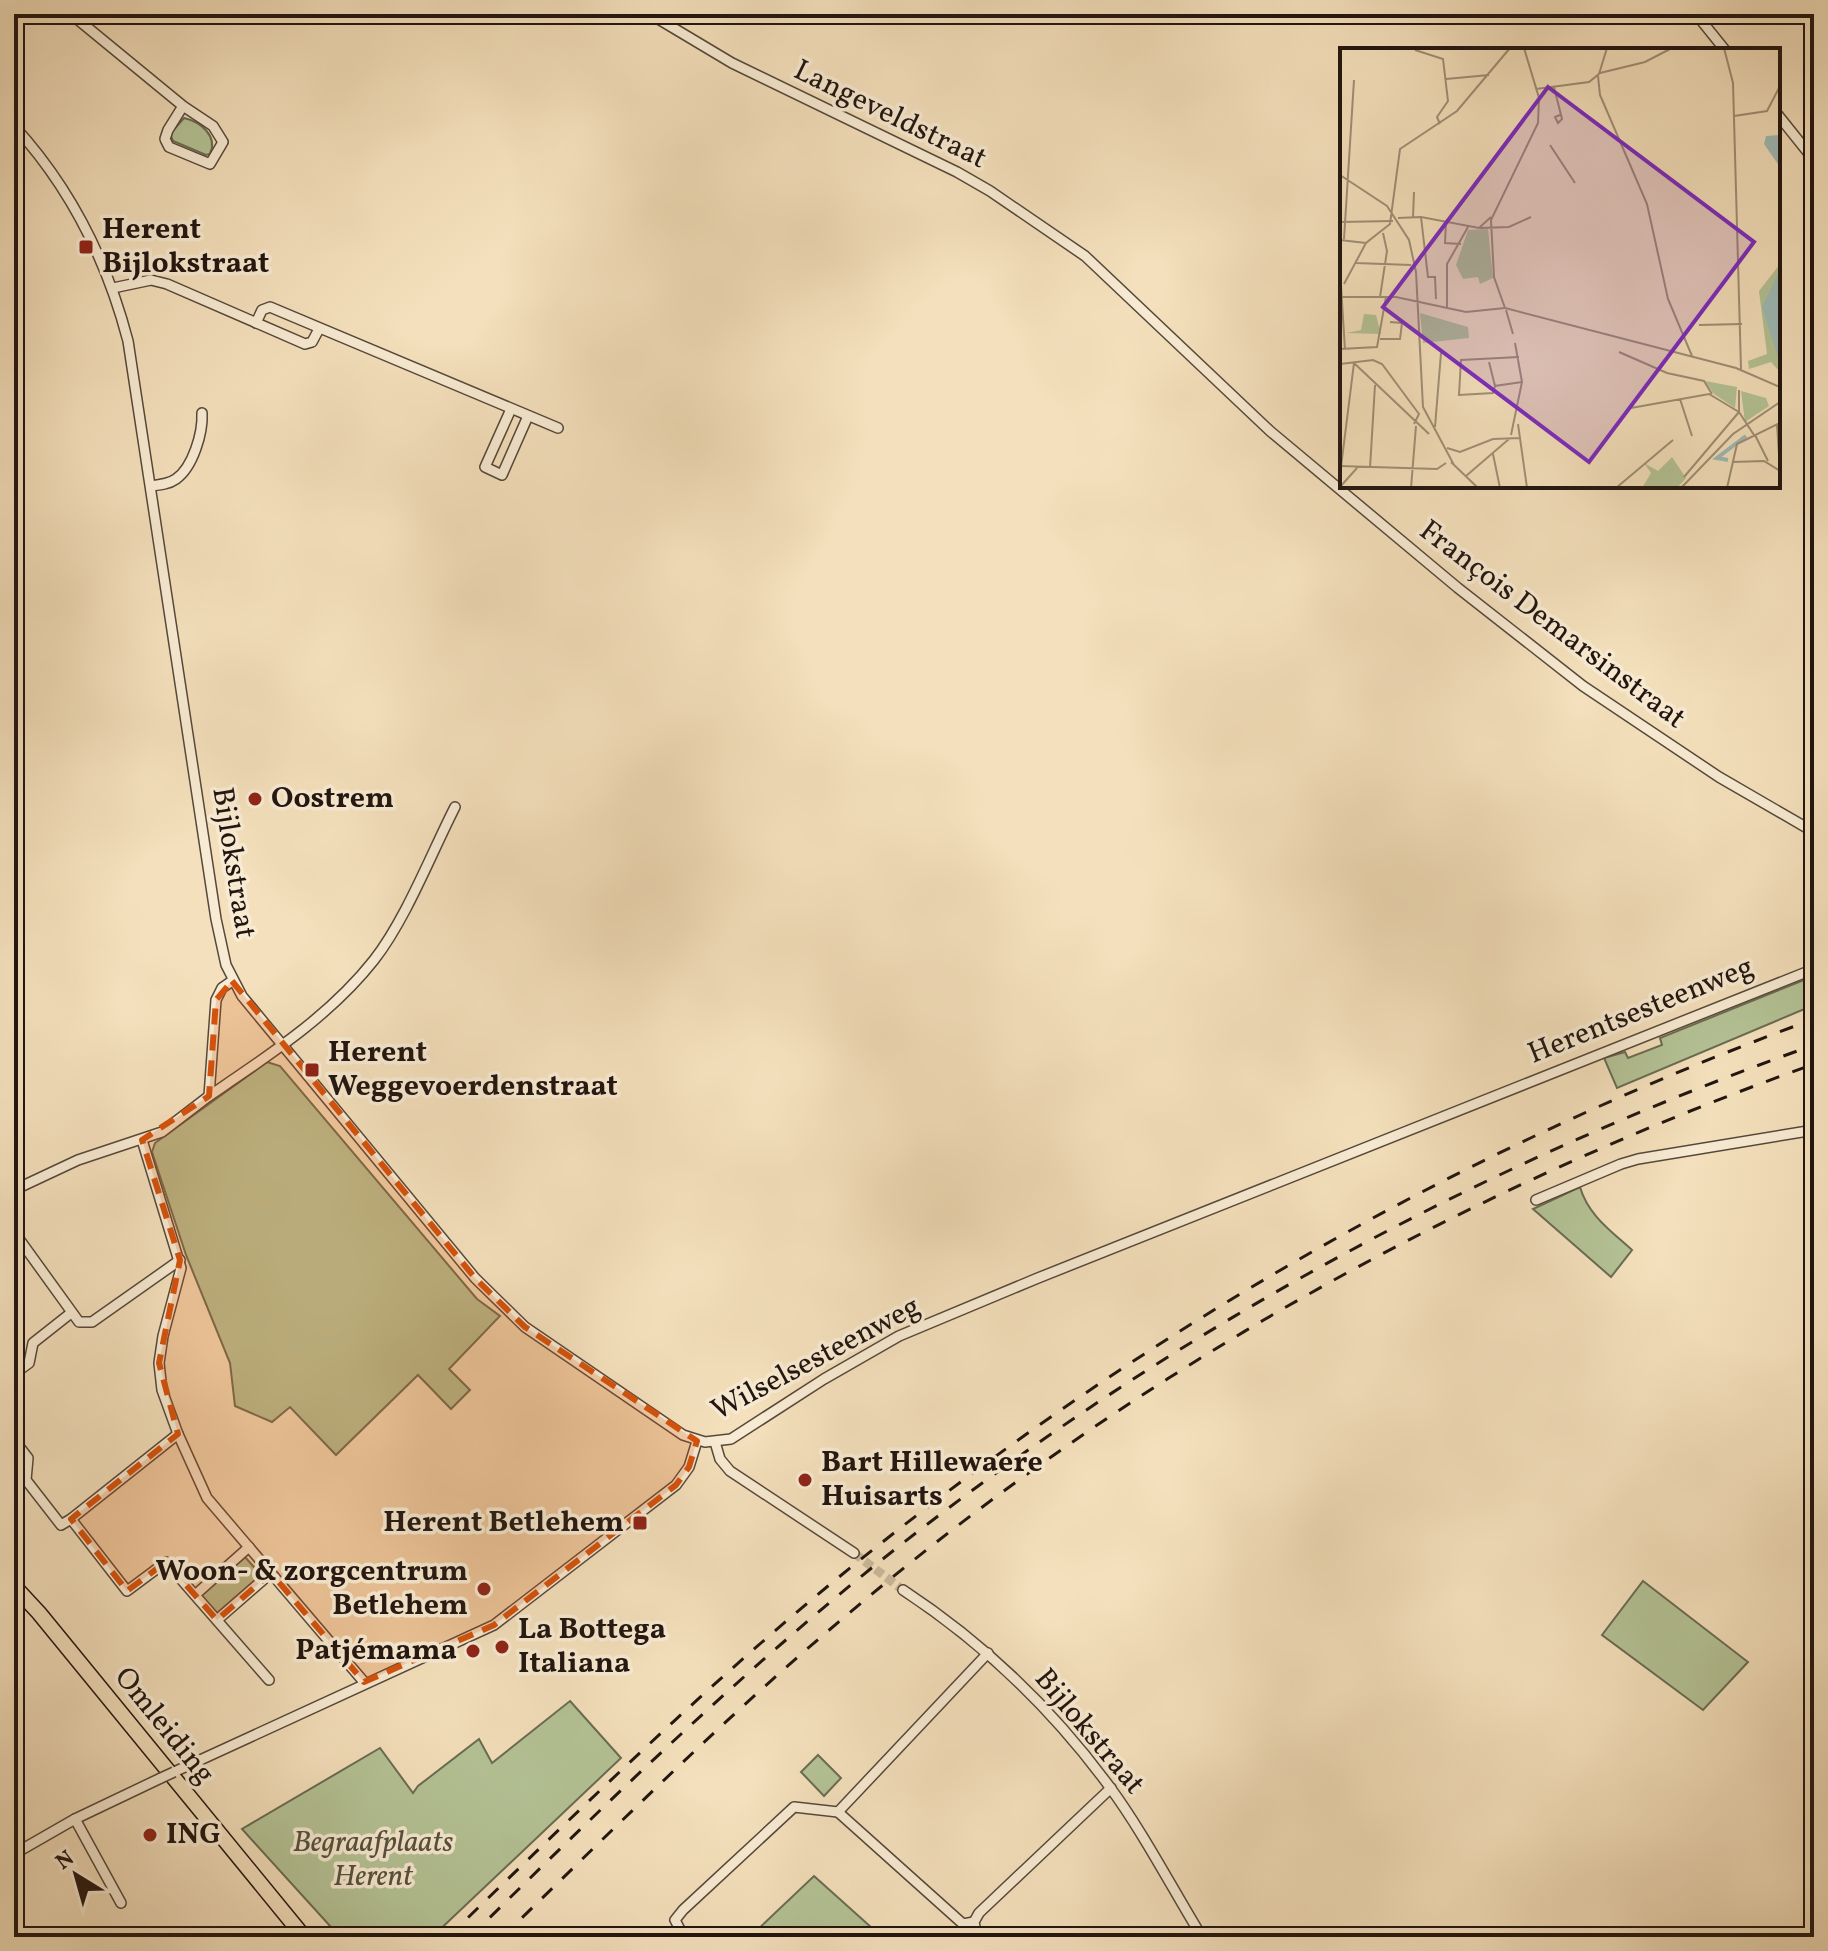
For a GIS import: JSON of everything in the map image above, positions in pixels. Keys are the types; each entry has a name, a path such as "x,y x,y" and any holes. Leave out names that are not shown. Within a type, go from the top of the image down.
{"main road":[{"name":"Omleiding","path":"14,1586 304,1937"},
{"name":"Omleiding","path":"14,1596 296,1937"}],"street":[{"path":"71,14 183,106 213,126 223,142 210,164 169,147 165,139 183,106"},
{"name":"Langeveldstraat","path":"650,14 732,63 990,191 1101,271"},
{"path":"1696,14 1723,48"},
{"path":"1780,118 1814,160"},
{"name":"Bijlokstraat","path":"14,126 72,202 96,249 113,288 133,365 216,919 232,981 463,1265 503,1308 576,1363 697,1441"},
{"name":"François Demarsinstraat","path":"1101,271 1270,431 1458,588 1583,686 1642,727 1719,777 1814,832"},
{"path":"113,288 151,280 167,284 305,344 312,342 319,329"},
{"path":"256,323 262,310 270,307 558,428"},
{"path":"511,409 485,467 502,475 528,416"},
{"path":"151,486 170,483 188,466 200,433 202,413"},
{"path":"14,1190 78,1160 162,1132 209,1096 283,1047 343,993 374,960 391,935 455,807"},
{"name":"Herentsesteenweg","path":"1486,1098 1814,969"},
{"path":"209,1096 216,1000 222,988 232,981"},
{"name":"Wilselsesteenweg","path":"14,1854 75,1819 161,1778 364,1682 471,1637 521,1606 676,1485 689,1467 697,1441 731,1439 824,1379 899,1336 1486,1098"},
{"path":"1536,1200 1638,1159 1814,1130"},
{"path":"142,1140 181,1268 159,1363 162,1390 178,1434 207,1498 364,1682"},
{"path":"14,1232 79,1322 92,1322 180,1260"},
{"path":"14,1374 29,1363 33,1343 71,1313"},
{"path":"14,1440 28,1458 26,1480 61,1525 178,1434"},
{"path":"715,1442 720,1459 730,1471 854,1553"},
{"path":"71,1519 127,1591 166,1562 269,1680"},
{"path":"195,1595 249,1547"},
{"path":"217,1620 271,1573"},
{"name":"Bijlokstraat","path":"903,1590 988,1653 1072,1741 1111,1788 1202,1937"},
{"path":"838,1812 988,1653"},
{"path":"977,1937 974,1922 979,1913 1111,1788"},
{"path":"684,1937 675,1920 683,1910 794,1807 838,1812 963,1924 974,1922"},
{"path":"75,1819 121,1903"}],"highlighted area":[{"path":"232,981 475,1278 525,1327 697,1441 689,1467 676,1485 494,1625 364,1682 271,1573 217,1620 166,1562 127,1591 71,1519 178,1434 159,1363 180,1260 142,1140 209,1096 216,1000"}],"green space":[{"path":"184,118 196,123 210,136 210,154 173,141 170,134"},
{"path":"1814,976 1814,1005 1617,1088 1604,1058 1625,1052 1628,1058 1662,1045 1660,1038"},
{"path":"267,1062 280,1066 477,1299 500,1316 449,1369 470,1390 451,1409 418,1375 336,1455 290,1407 272,1422 235,1406 230,1363 186,1255 152,1152 155,1143"},
{"path":"1580,1187 1594,1214 1632,1250 1611,1277 1533,1209"},
{"path":"245,1557 261,1575 216,1614 200,1596"},
{"path":"1643,1581 1748,1662 1703,1710 1602,1635"},
{"name":"Begraafplaats Herent","path":"570,1701 621,1758 432,1937 340,1937 242,1829 380,1748 413,1793 479,1739 492,1763"},
{"path":"818,1755 841,1778 824,1796 801,1772"},
{"path":"814,1876 882,1937 755,1937 753,1934"}],"tunnel":[{"path":"854,1553 903,1590"}],"railway":[{"path":"448,1937 730,1670 828,1586 941,1497 1057,1413 1175,1334 1297,1260 1422,1192 1549,1129 1680,1072 1814,1019"},
{"path":"470,1937 769,1654 874,1566 981,1484 1092,1406 1205,1334 1322,1266 1441,1203 1687,1093 1814,1045"},
{"path":"502,1937 802,1653 956,1527 1069,1445 1185,1368 1305,1296 1428,1230 1554,1169 1683,1114 1814,1064"}],"place":[{"name":"Herent Bijlokstraat","path":"86,247"},
{"name":"Oostrem","path":"255,799"},
{"name":"Herent Weggevoerdenstraat","path":"312,1070"},
{"name":"Bart Hillewaere Huisarts","path":"805,1480"},
{"name":"Herent Betlehem","path":"640,1523"},
{"name":"Woon- & zorgcentrum Betlehem","path":"484,1589"},
{"name":"La Bottega Italiana","path":"502,1647"},
{"name":"Patjémama","path":"473,1651"},
{"name":"ING","path":"150,1835"}]}
